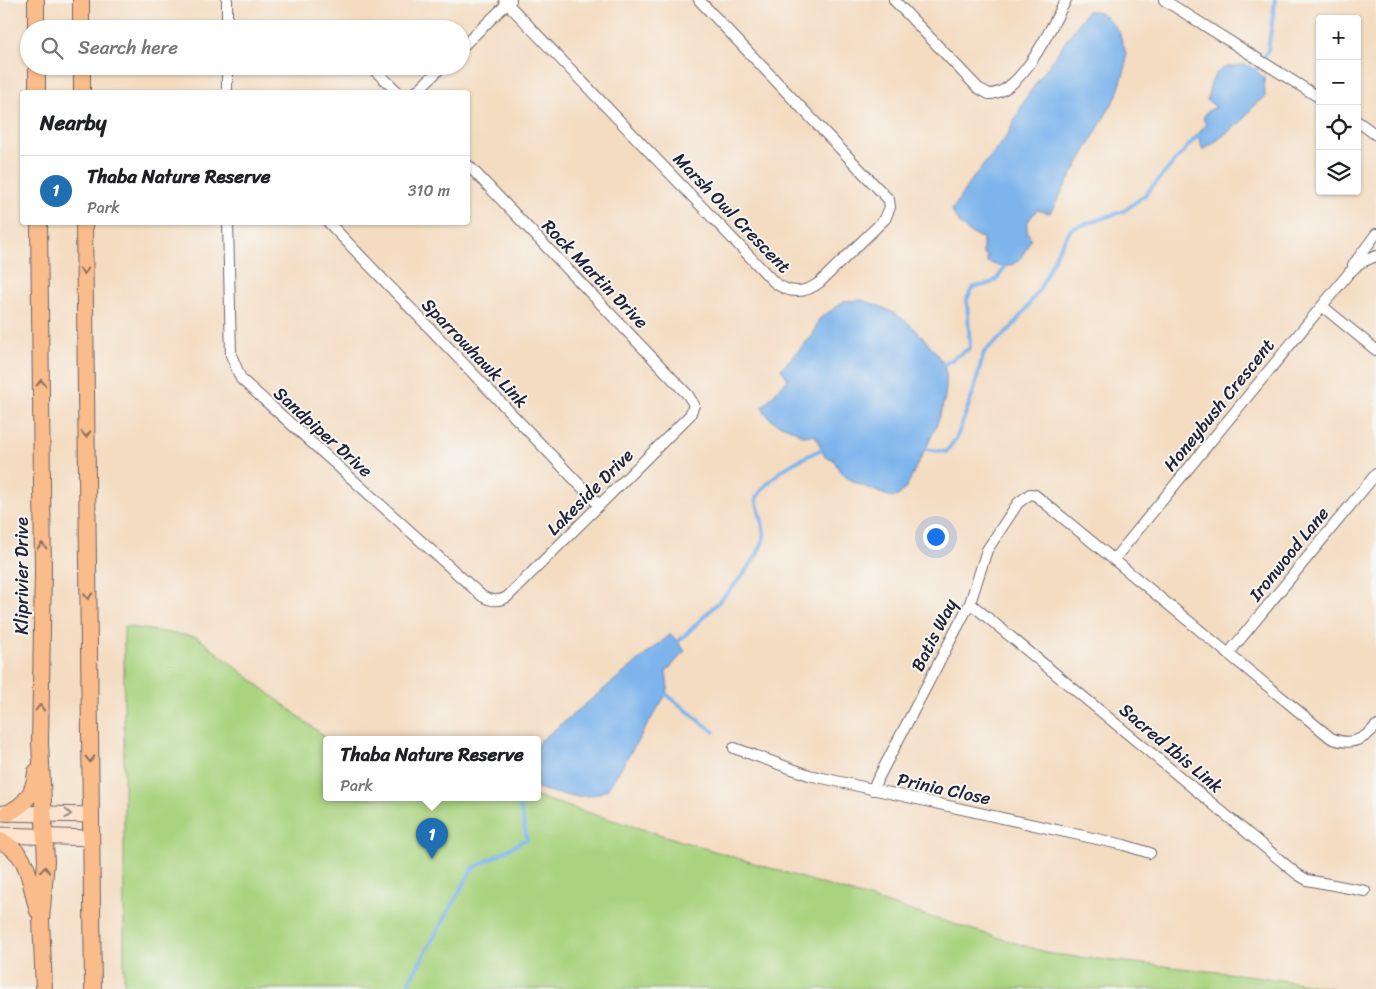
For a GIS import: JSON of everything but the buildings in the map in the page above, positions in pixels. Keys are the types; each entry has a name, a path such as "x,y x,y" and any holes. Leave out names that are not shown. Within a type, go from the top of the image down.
{"main road":[{"path":"36,0 36,20"},
{"path":"81,0 81,20"},
{"path":"37,75 37,90"},
{"path":"82,75 82,90"},
{"name":"Kliprivier Drive","path":"39,225 43,571 40,743 45,814 42,920 44,989"},
{"path":"84,225 93,989"},
{"path":"4,813 23,804 31,793 35,782 40,743"},
{"path":"4,813 91,815"},
{"path":"0,835 91,838"},
{"path":"0,841 15,848 24,861 42,920"}],"street":[{"path":"227,0 227,20"},
{"name":"Marsh Owl Crescent","path":"508,1 774,282 789,290 801,292 820,282 880,224 888,214 889,200 699,0"},
{"path":"894,0 978,88 983,92 994,94 1006,88 1027,68 1066,0"},
{"path":"1164,0 1316,96"},
{"path":"470,39 508,1"},
{"path":"227,75 227,90"},
{"path":"380,75 396,90"},
{"path":"418,90 434,75"},
{"path":"1361,124 1376,131"},
{"path":"1361,124 1376,136"},
{"name":"Rock Martin Drive","path":"470,167 694,401 695,408"},
{"name":"Sandpiper Drive","path":"228,225 231,355 241,379 482,596 492,600 507,597"},
{"name":"Sparrowhawk Link","path":"331,225 599,505"},
{"name":"Honeybush Crescent","path":"1114,558 1322,306 1376,234"},
{"name":"Honeybush Crescent","path":"1349,272 1360,263 1376,256"},
{"path":"1322,306 1376,350"},
{"name":"Lakeside Drive","path":"507,597 695,408"},
{"name":"Ironwood Lane","path":"1228,654 1376,474"},
{"name":"Batis Way","path":"872,790 970,603 987,550 1024,497 1035,495 1114,558"},
{"path":"1114,558 1331,738 1340,742 1357,741 1368,735 1376,726"},
{"name":"Sacred Ibis Link","path":"970,603 1296,874 1314,882 1365,891"},
{"name":"Prinia Close","path":"734,748 809,775 1124,845 1150,853"}],"green space":[{"path":"124,626 197,637 324,736 323,801 541,801 541,798 1052,954 1255,976 1336,989 124,989"}],"water":[{"path":"1087,11 1096,11 1106,17 1119,32 1126,53 1126,66 1117,95 1050,213 1037,210 1027,224 1027,230 1031,239 1020,259 1006,266 987,262 987,255 983,254 983,238 964,228 952,210 969,183 1007,136 1025,99"},
{"path":"1246,64 1264,77 1265,97 1255,104 1241,122 1203,151 1198,135 1206,123 1203,119 1206,112 1216,107 1207,100 1211,82 1221,69"},
{"path":"861,300 878,305 894,313 915,329 940,358 946,377 944,402 935,429 909,482 903,492 895,497 878,492 846,477 833,459 825,457 815,435 802,436 776,423 762,407 788,379 781,369 813,335 819,319 845,301"},
{"path":"671,634 685,651 666,672 668,689 664,698 608,789 599,793 582,796 564,795 541,789 541,741"}],"waterway":[{"path":"1255,71 1268,51 1275,0"},
{"path":"926,449 946,452 957,437 973,393 984,352 1011,328 1026,309 1040,288 1057,252 1071,229 1124,211 1145,195 1198,135"},
{"path":"943,365 970,348 967,299 973,287 992,283 1004,267"},
{"path":"677,643 739,580 758,552 764,536 756,498 771,480 785,468 822,449"},
{"path":"666,694 714,732"},
{"path":"405,989 472,869 527,839 519,801"}],"place":[{"name":"Thaba Nature Reserve","path":"432,859"}]}
